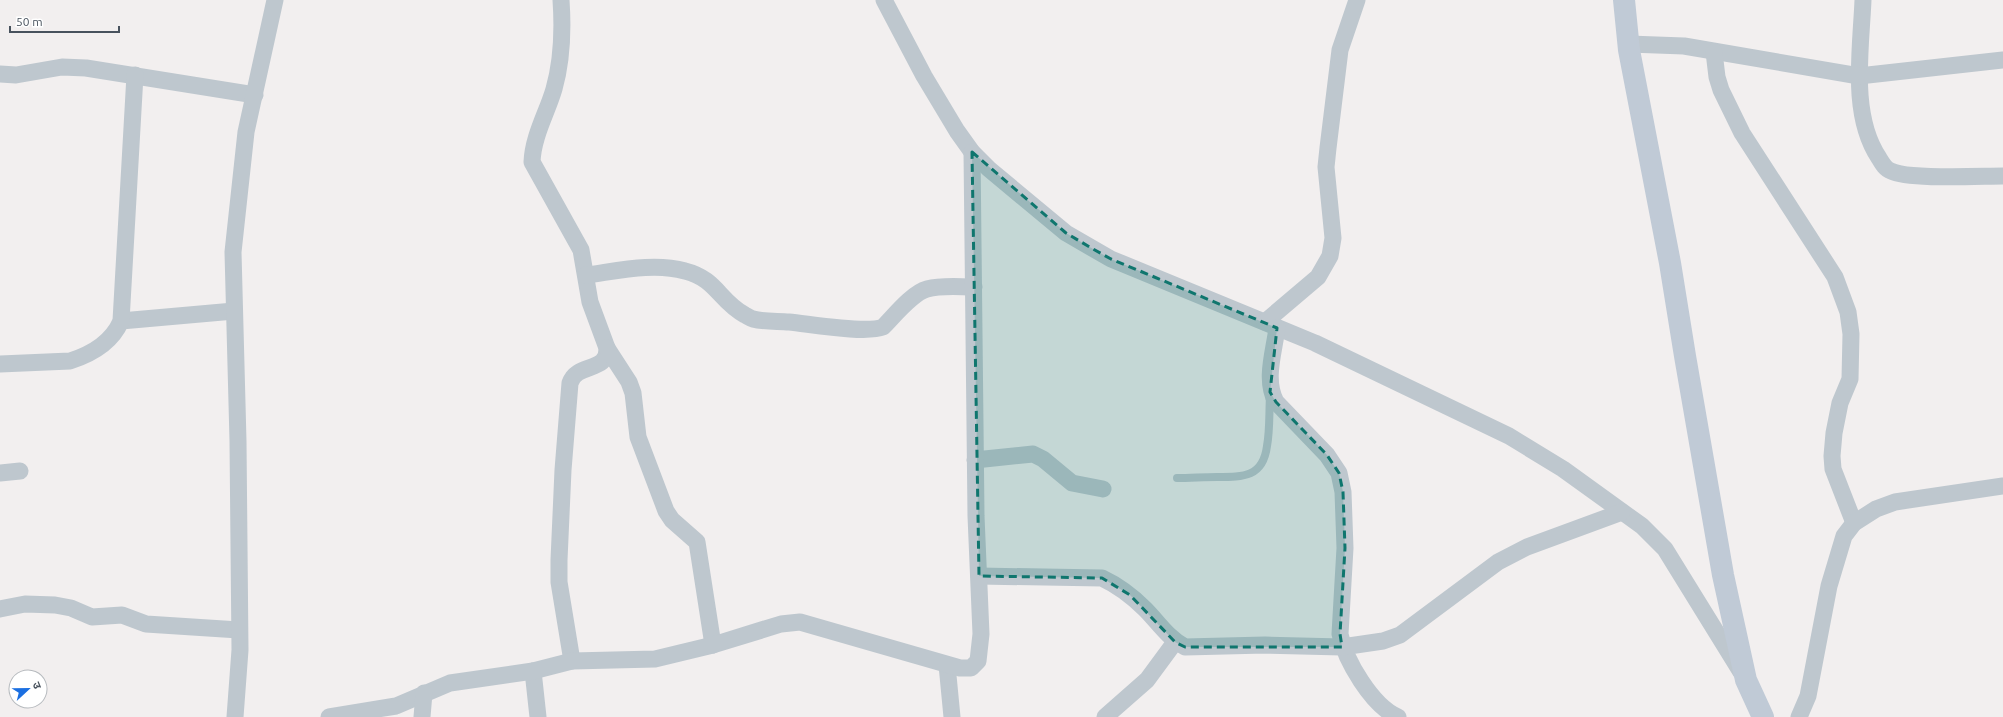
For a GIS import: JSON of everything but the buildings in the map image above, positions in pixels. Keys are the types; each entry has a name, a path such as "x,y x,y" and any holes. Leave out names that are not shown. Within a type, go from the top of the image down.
{"street":[{"path":"235,717 240,630 233,252 246,132 275,0"},
{"path":"562,0 563,26 555,86 539,129 533,151 532,162 581,250 592,308 606,348 607,356 604,361 578,373 570,383 563,470 559,582 572,661"},
{"path":"884,0 924,76 957,131 972,152 989,169 1066,233 1111,259 1315,343 1509,436 1563,469 1642,526 1665,549 1746,680 1763,717"},
{"path":"1357,0 1340,50 1328,148 1326,167 1333,238 1330,256 1318,277 1271,325 1270,392 1276,402 1327,455 1339,473 1343,492 1345,548 1340,634 1342,647 1349,662 1371,694 1389,713 1398,717"},
{"path":"1624,0 1629,44 1670,264 1723,575 1746,680"},
{"path":"1863,0 1860,76 1865,127 1869,140 1885,167 1901,175 2003,176"},
{"path":"1629,44 1684,46 1860,76 2003,60"},
{"path":"1714,52 1717,77 1742,133 1835,277 1848,312 1851,334 1850,379 1840,403 1834,433 1832,456 1833,469 1854,523"},
{"path":"0,74 16,75 62,67 86,68 255,95"},
{"path":"0,364 70,361 80,358 110,340 121,321 135,76"},
{"path":"329,717 396,706 450,683 534,671 572,661 655,659 713,645 781,624 800,622 947,665 960,668 971,668 978,661 981,634 975,460 972,152"},
{"path":"586,275 640,268 675,269 686,271 703,277 713,284 733,307 753,319 876,330 883,327 918,293 926,289 937,287 974,287"},
{"path":"121,321 234,311"},
{"path":"606,348 629,382 633,393 638,437 666,511 672,520 697,542 713,645"},
{"path":"975,460 1034,454 1043,458 1072,483 1103,489"},
{"path":"0,473 20,471"},
{"path":"1799,717 1808,696 1829,586 1844,536 1854,523 1876,509 1895,502 2003,486"},
{"path":"979,576 1102,578 1116,585 1130,595 1175,642 1185,647 1198,648 1265,645 1342,647 1383,641 1400,635 1498,562 1527,547 1622,512"},
{"path":"0,609 25,604 56,605 72,608 92,617 122,615 146,624 240,630"},
{"path":"1105,717 1147,680 1175,642"},
{"path":"947,665 952,717"},
{"path":"534,671 538,717"},
{"path":"422,717 424,693"}],"lane":[{"path":"1177,478 1241,476 1254,472 1260,467 1267,446 1270,392"}],"highlighted area":[{"path":"972,152 1066,233 1093,249 1111,259 1277,328 1270,392 1276,402 1327,455 1339,473 1343,492 1345,548 1340,634 1342,647 1185,647 1175,642 1130,595 1102,578 979,576"}]}
